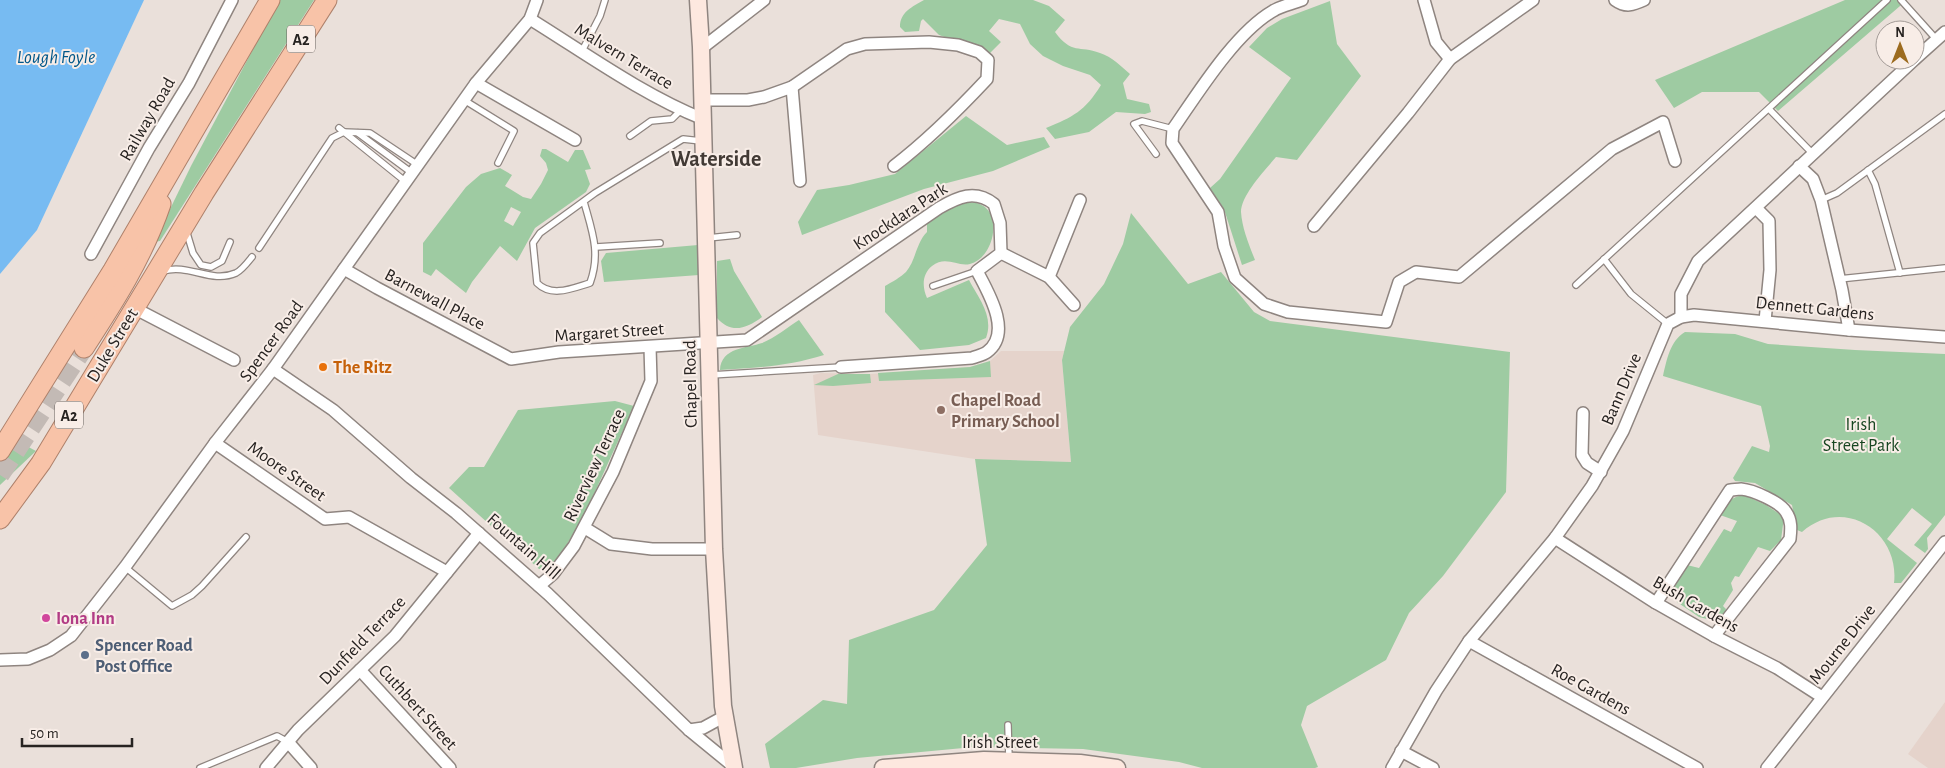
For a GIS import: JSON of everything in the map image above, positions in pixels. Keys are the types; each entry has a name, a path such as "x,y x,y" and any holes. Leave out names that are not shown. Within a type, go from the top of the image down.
{"highway":[{"name":"Duke Street","path":"0,451 114,270 270,0"},
{"name":"Duke Street","path":"0,519 41,463 204,193 327,0"},
{"name":"Duke Street","path":"84,348 125,284 153,229 177,160"},
{"name":"Duke Street","path":"125,284 204,193"}],"main road":[{"name":"Chapel Road","path":"698,0 701,47 714,549 725,716 733,767"},
{"name":"Irish Street","path":"883,768 984,760 1080,763 1117,768"}],"street":[{"name":"Railway Road","path":"91,254 148,148 189,82 232,0"},
{"name":"Spencer Road","path":"0,660 28,659 50,650 71,636 125,567 215,443 273,369 464,100 530,19 537,0"},
{"path":"701,47 764,0"},
{"path":"1302,0 1271,5 1234,45 1173,129 1172,143 1218,212 1224,246 1235,278 1264,304 1288,312 1386,322 1399,282 1416,272 1459,277 1612,149 1663,122 1675,161"},
{"path":"1424,0 1436,42 1450,59"},
{"path":"1314,226 1408,113 1450,59 1533,0"},
{"path":"1615,0 1621,5 1631,6 1644,0"},
{"name":"Malvern Terrace","path":"530,19 681,110 703,119"},
{"path":"1925,51 1941,36"},
{"path":"702,100 764,98 792,87 847,49 865,44 929,42 958,45 979,52 988,60 987,79 920,146 894,166"},
{"path":"1668,324 1681,317 1681,294 1698,261 1904,70"},
{"path":"476,84 576,140"},
{"path":"792,87 800,181"},
{"path":"1799,166 1813,179 1821,200 1849,330"},
{"name":"Knockdara Park","path":"709,343 747,340 939,208 958,197 978,195 994,204 1000,223 1001,253"},
{"path":"1049,277 1080,200"},
{"path":"1756,208 1770,221 1770,270 1764,321"},
{"path":"841,367 972,358 987,352 996,340 999,319 977,271 1001,253 1049,277 1074,305"},
{"name":"Barnewall Place","path":"344,269 511,359"},
{"path":"134,308 234,360"},
{"name":"Dennett Gardens","path":"1681,317 1694,315 1945,337"},
{"name":"Bann Drive","path":"1392,768 1436,691 1469,641 1555,538 1592,486 1623,431 1668,324"},
{"name":"Margaret Street","path":"511,359 559,352 709,343"},
{"name":"Riverview Terrace","path":"540,586 553,574 574,546 613,472 652,381 650,347"},
{"name":"Fountain Hill","path":"273,369 333,410 411,478 479,533 594,636 689,730 733,767"},
{"path":"1583,413 1582,455 1587,462 1600,472"},
{"name":"Moore Street","path":"215,443 325,518 348,517 447,572"},
{"path":"1656,603 1730,490 1742,489 1762,495 1782,507 1787,513 1791,529 1790,539 1714,636"},
{"path":"585,528 611,544 652,548 714,549"},
{"name":"Dunfield Terrace","path":"266,768 298,730 395,636 479,533"},
{"name":"Bush Gardens","path":"1555,538 1656,603 1714,636 1777,668 1822,697"},
{"name":"Mourne Drive","path":"1767,768 1945,542"},
{"name":"Roe Gardens","path":"1469,641 1696,768"},
{"name":"Cuthbert Street","path":"360,670 450,768"},
{"path":"689,730 703,728 725,716"},
{"path":"288,742 311,768"},
{"path":"1401,751 1433,768"}],"lane":[{"path":"582,51 600,16 605,0"},
{"path":"1576,285 1888,0"},
{"path":"1901,0 1941,36"},
{"path":"464,100 514,131 498,163"},
{"path":"1769,108 1812,154"},
{"path":"630,136 651,121 672,119 681,110"},
{"path":"1821,200 1837,193 1945,114"},
{"path":"1156,154 1134,124 1142,121 1173,129"},
{"path":"342,130 412,173"},
{"path":"259,248 332,138 342,130 370,133 412,173"},
{"path":"356,131 412,173"},
{"path":"584,202 596,247 595,270 590,283 554,292 544,290 536,284 533,243 540,233 584,202 682,139 703,142"},
{"path":"1868,170 1875,184 1900,273"},
{"path":"184,226 193,254 201,265 211,267 222,261 230,242"},
{"path":"706,238 737,235"},
{"path":"596,247 660,243"},
{"path":"156,273 173,268 194,270 211,277 236,273 252,257"},
{"path":"1604,259 1631,294 1668,324"},
{"path":"1839,279 1945,268"},
{"path":"933,286 977,271"},
{"path":"709,376 841,367"},
{"path":"125,567 172,606 192,595 202,586 246,537"},
{"path":"1008,725 1009,761"},
{"path":"200,768 277,736 288,742"}],"shaded area":[{"name":"Chapel Road Primary School","path":"1001,351 1064,351 1062,360 1071,462 975,459 818,435 813,375 821,373 870,374 970,367 990,361"},
{"path":"1945,702 1945,768 1928,768 1908,754"}],"green space":[{"path":"279,0 314,0 160,241 154,242 191,166"},
{"path":"924,0 1033,0 1049,6 1065,20 1055,32 1061,39 1071,47 1104,55 1120,65 1130,74 1123,83 1127,99 1149,104 1151,112 1145,114 1116,112 1089,132 1055,139 1046,128 1078,112 1101,85 1090,75 1063,66 1043,56 1030,44 1020,24 999,19 989,31 1001,42 990,53 939,35 923,19 919,31 905,32 900,27 902,17 908,10"},
{"path":"1845,0 1907,0 1884,20 1875,20 1875,28 1778,111 1759,92 1702,92 1674,108 1655,80"},
{"path":"1330,1 1337,44 1361,76 1297,160 1276,157 1249,191 1242,205 1241,212 1244,230 1255,260 1242,265 1224,209 1210,188 1220,179 1291,78 1249,47 1267,28 1282,19"},
{"path":"966,116 1007,145 1044,137 1050,147 993,171 924,189 802,235 798,222 817,190 849,185 895,174"},
{"path":"542,149 546,149 568,162 575,150 583,150 591,169 585,170 590,184 586,192 535,228 517,261 500,246 472,282 466,293 436,269 431,276 423,272 423,243 466,187 481,174 500,168 512,175 505,186 523,197 531,199 548,170 546,163 540,156","holes":["511,207 521,212 513,226 504,221"]},
{"path":"970,202 984,206 990,213 993,220 991,243 977,261 970,264 942,261 932,266 926,273 924,289 927,298 969,280 987,315 988,330 986,338 969,345 920,350 885,312 885,286 906,272 920,241 927,232 927,223 951,207"},
{"path":"1131,213 1188,284 1221,272 1254,312 1270,321 1510,352 1506,492 1443,576 1409,613 1386,660 1307,706 1301,725 1318,767 1202,768 1179,762 1083,749 974,747 857,758 796,768 770,768 765,744 823,700 847,704 849,640 934,610 987,545 975,459 1071,462 1062,360 1070,327 1104,284 1123,244"},
{"path":"698,245 699,275 604,282 601,261 606,253"},
{"path":"730,259 734,271 762,317 739,328 728,326 717,318 717,261"},
{"path":"799,320 824,355 785,364 720,370 722,362 730,353 767,341"},
{"name":"Irish Street Park","path":"1685,332 1735,334 1768,344 1945,354 1945,515 1927,538 1928,549 1925,553 1914,545 1932,524 1912,508 1887,539 1917,563 1901,583 1894,583 1893,565 1888,548 1879,535 1866,524 1851,518 1835,517 1818,521 1802,532 1797,530 1792,505 1755,483 1735,481 1733,478 1752,446 1769,452 1770,446 1761,406 1663,376 1673,345"},
{"path":"990,361 991,377 879,381 878,373 970,367"},
{"path":"838,374 870,374 871,383 833,386 814,385"},
{"path":"615,401 634,406 584,516 552,569 539,569 449,488 469,467 484,467 518,410"},
{"path":"17,441 36,451 0,485 0,470"},
{"path":"1744,495 1766,505 1784,517 1781,540 1770,551 1758,547 1739,577 1735,576 1731,583 1733,590 1723,606 1726,609 1724,616 1718,620 1699,617 1677,602 1672,585 1687,565 1699,568 1724,529 1731,532 1737,521 1720,515 1729,501"}],"water":[{"name":"Lough Foyle","path":"0,0 144,0 37,230 0,274"}],"tunnel":[{"path":"0,475 84,348"}],"place":[{"name":"The Ritz","path":"323,367"},
{"name":"Chapel Road Primary School","path":"941,410"},
{"name":"Iona Inn","path":"46,618"},
{"name":"Spencer Road Post Office","path":"85,655"}],"district":[{"name":"Waterside","path":"716,158"}]}
